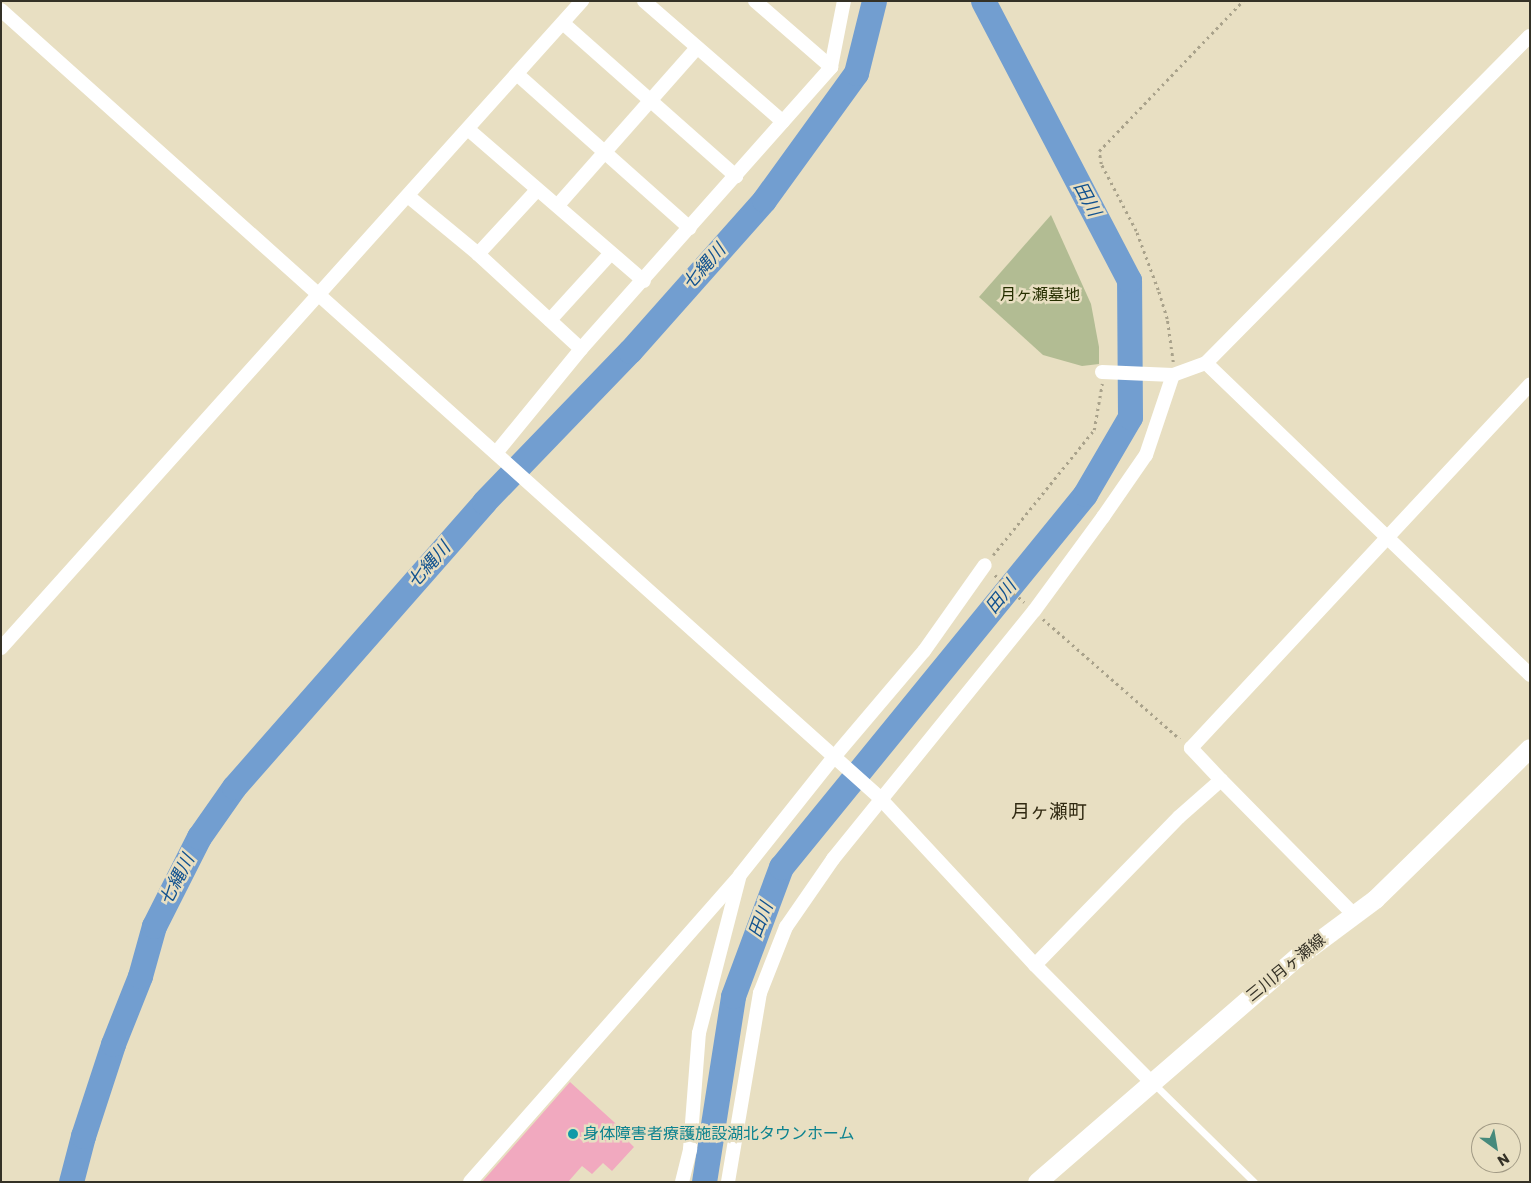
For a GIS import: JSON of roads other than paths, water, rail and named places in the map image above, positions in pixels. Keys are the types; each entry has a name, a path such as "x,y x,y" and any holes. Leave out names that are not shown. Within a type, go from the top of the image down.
{"main road":[{"name":"三川月ヶ瀬線","path":"1037,1182 1296,957 1354,915 1415,863 1530,748"}],"street":[{"path":"1,648 469,130 564,24 582,1"},
{"path":"644,1 784,122"},
{"path":"755,1 832,67"},
{"path":"497,455 581,349 644,281 832,67 844,1"},
{"path":"1,10 836,758 880,799 1035,964 1152,1082"},
{"path":"564,24 736,176"},
{"path":"1104,372 1170,375 1206,363 1530,36"},
{"path":"558,205 697,48"},
{"path":"518,75 690,228"},
{"path":"469,130 558,205 610,254 644,281"},
{"path":"478,254 538,190"},
{"path":"408,196 478,254 581,349"},
{"path":"550,320 610,254"},
{"path":"1206,363 1388,535 1530,675"},
{"path":"728,1182 760,993 786,927 833,859 1032,609 1146,456 1170,375"},
{"path":"1354,915 1191,748 1530,384"},
{"path":"470,1182 740,875 924,651 986,566"},
{"path":"1035,964 1179,817 1221,780"},
{"path":"682,1182 690,1149 699,1033 740,875"}],"lane":[{"path":"1152,1082 1254,1182"}],"waterway":[{"name":"七縄川","path":"71,1182 83,1136 113,1044 140,976 154,926 199,837 234,787 484,502 630,351 764,200 856,73 874,1"},
{"name":"田川","path":"704,1182 733,996 781,867 1085,494 1130,417 1129,280 983,1"}],"place":[{"name":"身体障害者療護施設湖北タウンホーム","path":"573,1134"}],"district":[{"name":"月ヶ瀬町","path":"1049,812"}],"park label":[{"name":"月ヶ瀬墓地","path":"1040,295"}]}
